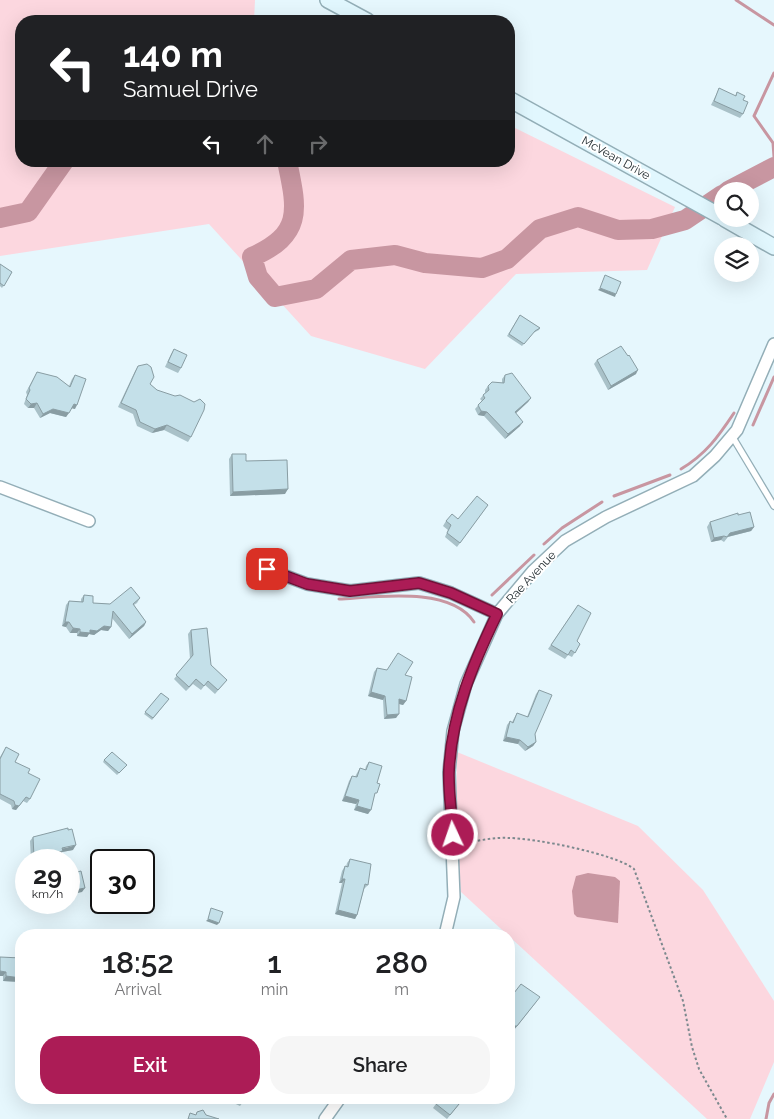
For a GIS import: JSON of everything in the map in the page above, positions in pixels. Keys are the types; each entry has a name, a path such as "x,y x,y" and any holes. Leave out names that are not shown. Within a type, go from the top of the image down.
{"main road":[{"path":"328,0 356,15"},
{"name":"McVean Drive","path":"515,102 714,213"},
{"name":"McVean Drive","path":"739,227 774,247"}],"street":[{"name":"Rae Avenue","path":"446,929 454,897 449,772 453,731 466,684 497,614 533,571 565,541 606,517 693,476 737,430 774,344"},
{"path":"0,487 89,521"},
{"path":"267,569 307,584 350,591 419,583 451,593 497,614"},
{"path":"325,1119 336,1104"}],"lane":[{"path":"732,436 774,506"}],"path":[{"path":"453,845 508,838 528,840 614,858 634,868 683,1001 692,1048 699,1069 728,1119"}],"shaded area":[{"path":"0,0 255,0 254,15 15,15 15,167 515,167 515,128 675,207 647,270 516,274 425,369 311,336 209,224 0,256"},
{"path":"457,752 638,826 703,890 774,1001 774,1062 750,1119 707,1119 515,942 515,929 501,929 461,892 456,837"},
{"path":"588,873 615,877 620,881 618,923 577,917 574,914 572,891 576,876"}],"building":[{"path":"719,88 736,96 737,92 745,96 743,100 748,102 743,114 714,101"},
{"path":"0,264 12,272 4,286 0,283"},
{"path":"605,275 621,282 616,294 600,288"},
{"path":"520,315 540,328 524,344 509,334"},
{"path":"621,346 638,370 611,386 597,360"},
{"path":"174,349 187,355 181,368 168,362"},
{"path":"147,364 151,367 154,377 150,384 157,390 175,396 180,395 194,402 200,399 205,404 191,437 167,425 155,429 140,422 136,410 121,403 138,366"},
{"path":"37,372 57,377 70,387 75,375 86,379 77,405 74,404 69,413 53,409 43,414 37,403 31,404 26,399"},
{"path":"512,373 531,398 515,412 523,422 508,434 487,412 481,411 478,405 485,398 483,395 489,390 488,386 492,382 504,383 505,375"},
{"path":"232,454 246,454 246,461 287,460 288,489 233,492"},
{"path":"477,496 488,505 460,543 447,533 451,525 446,521 452,514 458,519"},
{"path":"750,512 754,527 730,533 727,537 714,538 710,522 738,513 738,515"},
{"path":"131,587 140,598 133,604 146,622 132,634 113,611 111,627 104,626 97,631 90,630 90,633 80,632 80,629 73,628 69,622 65,622 69,601 83,602 84,595 93,596 93,603 110,604"},
{"path":"578,605 591,613 577,641 580,644 575,653 571,650 568,655 551,645"},
{"path":"207,628 211,665 227,680 218,690 208,681 204,686 196,679 189,687 176,675 193,655 191,630"},
{"path":"398,653 413,662 405,675 412,677 406,701 399,699 399,714 387,715 385,696 371,692 377,668 387,670"},
{"path":"539,690 552,695 535,734 536,742 528,747 520,740 506,737 510,721 513,723 517,713 528,717"},
{"path":"161,693 169,699 153,718 145,712"},
{"path":"6,747 19,754 15,762 30,769 28,773 40,779 30,799 26,797 19,806 15,805 14,801 0,794 0,759"},
{"path":"112,752 127,765 119,773 104,760"},
{"path":"369,762 382,766 377,783 380,784 377,793 375,793 371,810 357,806 359,800 345,796 352,776 357,777 360,768 366,770"},
{"path":"68,828 68,830 72,829 76,845 62,849 34,849 33,837"},
{"path":"350,859 371,864 368,885 365,884 357,915 338,910 345,879 342,879 345,866 348,867"},
{"path":"80,871 85,888 80,889"},
{"path":"211,908 223,912 219,923 208,919"},
{"path":"0,957 15,958 15,977 6,976 6,972 0,971"},
{"path":"521,984 540,997 517,1026 515,1026 515,992"},
{"path":"436,1104 459,1104 450,1115"},
{"path":"203,1110 206,1115 219,1119 188,1119 190,1113 196,1115 197,1112"}],"waterway":[{"path":"736,0 774,25"},
{"path":"774,73 754,116 773,143 774,157"},
{"path":"0,218 28,212 60,167"},
{"path":"288,167 294,206 293,218 289,229 281,239 252,257 258,277 275,297 316,289 351,260 395,255 425,263 482,268 507,259 540,229 578,217 618,230 652,229 685,220 714,200"},
{"path":"745,182 774,167"},
{"path":"753,425 774,377"},
{"path":"681,469 698,457 711,444 734,413"},
{"path":"614,496 670,475"},
{"path":"544,544 562,528 602,502"},
{"path":"492,595 534,555"},
{"path":"339,599 392,596 431,598 448,603 463,611 474,622"},
{"path":"766,1119 769,1103 774,1094"}],"route":[{"path":"267,569 307,584 350,591 419,583 451,593 497,614 466,684 453,731 449,772 453,835"}]}
